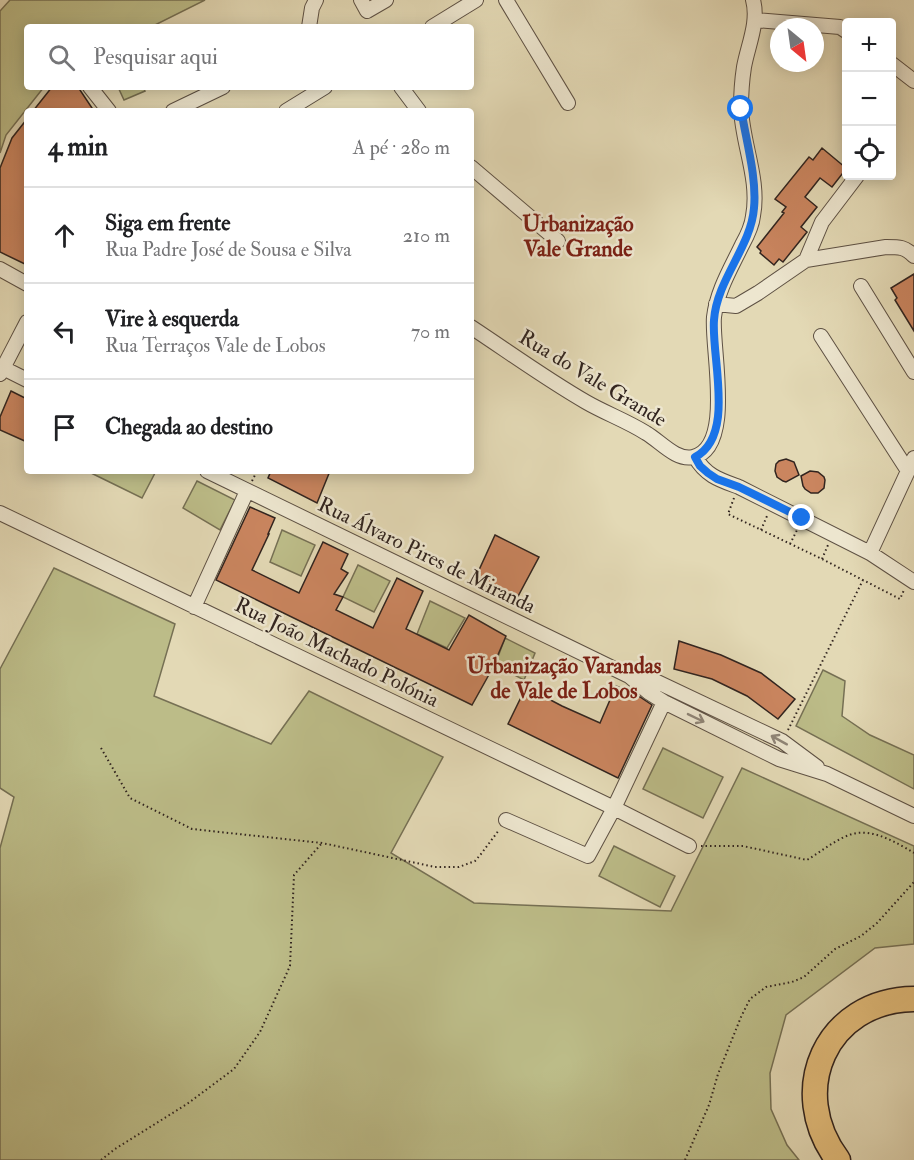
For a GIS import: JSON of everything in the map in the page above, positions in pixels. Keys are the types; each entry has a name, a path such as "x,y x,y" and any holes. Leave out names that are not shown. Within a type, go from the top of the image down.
{"highway":[{"path":"838,1160 824,1139 814,1107 817,1071 824,1052 842,1027 870,1007 894,1000 914,999"},
{"path":"855,1160 836,1132 829,1108 830,1082 839,1054 866,1026 889,1016 914,1014"}],"street":[{"path":"309,24 316,0"},
{"path":"361,0 367,11 386,0"},
{"path":"437,24 476,0"},
{"path":"506,0 568,103"},
{"path":"753,0 755,11 744,69 741,109 755,189 753,218 716,304 714,335 717,422 708,448 695,457 700,466 717,479 739,487 870,553 912,580"},
{"path":"754,20 842,28"},
{"path":"896,68 914,81"},
{"path":"92,90 107,108"},
{"path":"179,108 217,90"},
{"path":"291,108 320,90"},
{"path":"403,90 417,108"},
{"path":"474,170 558,241"},
{"path":"806,260 822,222 854,180"},
{"path":"716,304 736,306 806,260 886,247 907,249 914,256"},
{"path":"0,269 24,282"},
{"path":"861,286 914,372"},
{"path":"24,328 2,371 24,379"},
{"name":"Rua do Vale Grande","path":"474,329 585,402 648,434 671,451 683,457 695,457"},
{"path":"821,336 911,465 870,553"},
{"name":"Rua Álvaro Pires de Miranda","path":"213,474 629,676 664,702 779,759 827,774 914,816"},
{"path":"194,607 247,491"},
{"name":"Rua João Machado Polónia","path":"0,513 689,846"},
{"name":"Rua Álvaro Pires de Miranda","path":"629,676 651,679 782,741 827,774"},
{"path":"506,820 588,856 614,808 664,702"}],"path":[{"path":"739,487 728,514 900,599 912,580"},
{"path":"761,530 773,504"},
{"path":"782,741 863,579"},
{"path":"101,748 130,798 192,829 322,843 435,867 459,867 475,861 506,820"},
{"path":"689,846 743,846 807,860 833,843 854,834 870,833 897,843 914,853"},
{"path":"101,1160 187,1104 234,1070 260,1032 290,966 294,875 322,843"},
{"path":"685,1160 750,999 766,987 792,982 804,976 835,949 861,936 877,923 914,882"}],"green space":[{"path":"10,0 205,0 157,24 24,24 24,90 42,90 27,108 24,108 24,112 6,135 0,153 0,11"},
{"path":"119,90 145,91 124,100"},
{"path":"93,474 154,474 142,498"},
{"path":"197,481 235,500 220,530 183,508"},
{"path":"282,530 315,545 301,576 270,562"},
{"path":"358,565 390,581 374,612 343,597"},
{"path":"54,568 175,624 154,696 271,744 309,691 443,757 391,853 474,903 671,911 742,768 914,846 914,944 875,948 786,1015 770,1073 771,1109 787,1145 799,1160 0,1160 0,848 14,797 0,788 0,669"},
{"path":"430,601 465,618 447,648 417,634"},
{"path":"505,638 535,653 524,680 495,665"},
{"path":"823,670 845,681 842,716 870,735 914,755 914,789 796,726"},
{"path":"663,748 723,777 703,818 643,789"},
{"path":"614,846 675,876 660,907 599,876"}],"building":[{"path":"50,90 80,90 92,108 35,108"},
{"path":"24,123 24,264 0,252 0,168 12,138"},
{"path":"822,148 842,165 842,174 832,187 820,178 805,197 817,207 801,227 807,232 783,262 779,259 774,265 760,253 757,247 784,213 782,212 786,207 775,199 809,157 813,160"},
{"path":"914,274 914,331 895,300 897,298 891,288"},
{"path":"11,391 24,398 24,441 0,430 0,417"},
{"path":"786,459 794,462 799,475 786,482 777,477 775,471 776,464"},
{"path":"810,471 818,472 824,477 824,488 818,493 811,493 803,486 801,476"},
{"path":"270,474 329,474 317,503 268,478"},
{"path":"250,507 275,518 252,570 299,593 323,542 348,554 341,569 348,573 334,594 343,597 336,610 373,628 397,578 423,591 406,629 449,650 469,615 506,636 491,671 472,705 216,580"},
{"path":"495,535 539,557 516,600 474,581"},
{"path":"679,641 721,655 761,673 795,699 778,719 747,696 712,679 674,669"},
{"path":"616,686 652,705 618,778 508,724 526,687 600,723"}],"district":[{"name":"Urbanização Vale Grande","path":"578,236"},
{"name":"Urbanização Varandas de Vale de Lobos","path":"564,678"}],"route":[{"path":"741,109 755,189 753,218 716,304 714,335 717,422 708,448 695,457 700,466 717,479 739,487 802,518"}]}
